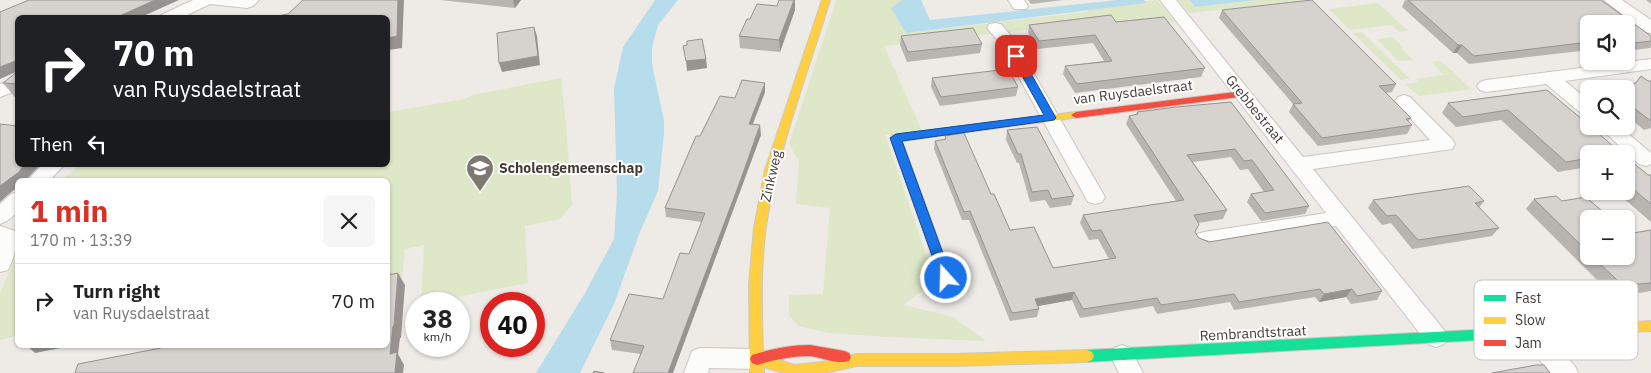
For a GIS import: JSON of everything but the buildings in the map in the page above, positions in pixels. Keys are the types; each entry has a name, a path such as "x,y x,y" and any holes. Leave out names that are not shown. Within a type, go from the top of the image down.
{"street":[{"path":"174,15 206,0"},
{"path":"214,0 249,2"},
{"name":"Zinkweg","path":"757,366 755,284 767,191 771,170 826,0"},
{"name":"Grebbestraat","path":"1168,0 1436,337"},
{"path":"1612,0 1651,28"},
{"path":"235,15 249,2"},
{"path":"996,28 1007,41 1095,197"},
{"path":"1486,86 1651,64"},
{"path":"1550,78 1580,103"},
{"path":"0,91 15,85"},
{"name":"van Ruysdaelstraat","path":"940,295 946,278 896,138 1242,94"},
{"path":"1300,164 1445,144 1404,101"},
{"path":"1618,135 1646,159"},
{"path":"40,178 52,167"},
{"path":"0,216 15,202"},
{"path":"1204,240 1341,218"},
{"path":"0,234 9,236 0,264"},
{"name":"Rembrandtstraat","path":"1638,327 1651,326"},
{"name":"Rembrandtstraat","path":"757,366 794,371 822,368 857,360 1126,364 1474,335"},
{"name":"Rembrandtstraat","path":"757,366 795,350 821,351 857,360"},
{"path":"696,373 700,358 757,366"},
{"path":"1554,360 1566,373"}],"green space":[{"path":"836,0 902,0 891,9 907,33 1085,12 1092,9 1157,0 1176,22 1120,29 1113,20 884,46 922,131 885,135 935,280 904,305 953,317 986,341 830,333 798,326 789,315 789,295 823,294 830,208 796,204 799,162 789,144"},
{"path":"1178,0 1190,0 1195,7 1255,0 1309,0 1189,13"},
{"path":"1378,3 1408,31 1399,32 1391,25 1350,30 1329,9"},
{"path":"1362,32 1410,79 1401,80 1353,33"},
{"path":"1393,37 1413,60 1398,61 1377,39"},
{"path":"1441,61 1471,89 1419,96 1405,84 1418,82 1416,79 1444,75 1432,62"},
{"path":"561,78 572,205 560,219 525,226 528,283 470,294 470,292 422,292 424,245 405,249 402,277 390,280 390,178 65,178 77,167 390,167 390,112 465,99 472,95"},
{"path":"15,259 15,336 0,340 0,293"}],"water":[{"path":"655,0 678,0 658,25 652,47 652,64 664,121 658,191 640,232 614,304 580,373 536,373 585,293 614,239 617,194 614,88 623,47"},
{"path":"902,0 921,0 930,20 1118,0 1144,0 1146,3 906,33 891,8"},
{"path":"1190,0 1255,0 1195,7"}],"traffic: fast":[{"path":"1087,356 1474,335"}],"traffic: slow":[{"path":"757,373 755,284 760,228 771,170 826,0"},
{"path":"940,295 946,278 896,138 1076,115"},
{"path":"1638,327 1651,326"},
{"path":"757,359 794,371 822,368 857,360 955,360 1087,356"}],"traffic: jam":[{"path":"1076,115 1243,94"},
{"path":"757,359 781,353 800,351 820,352 844,357"}],"place":[{"name":"Scholengemeenschap","path":"480,192"}],"route":[{"path":"946,278 896,138 1050,118 1016,56"}]}
